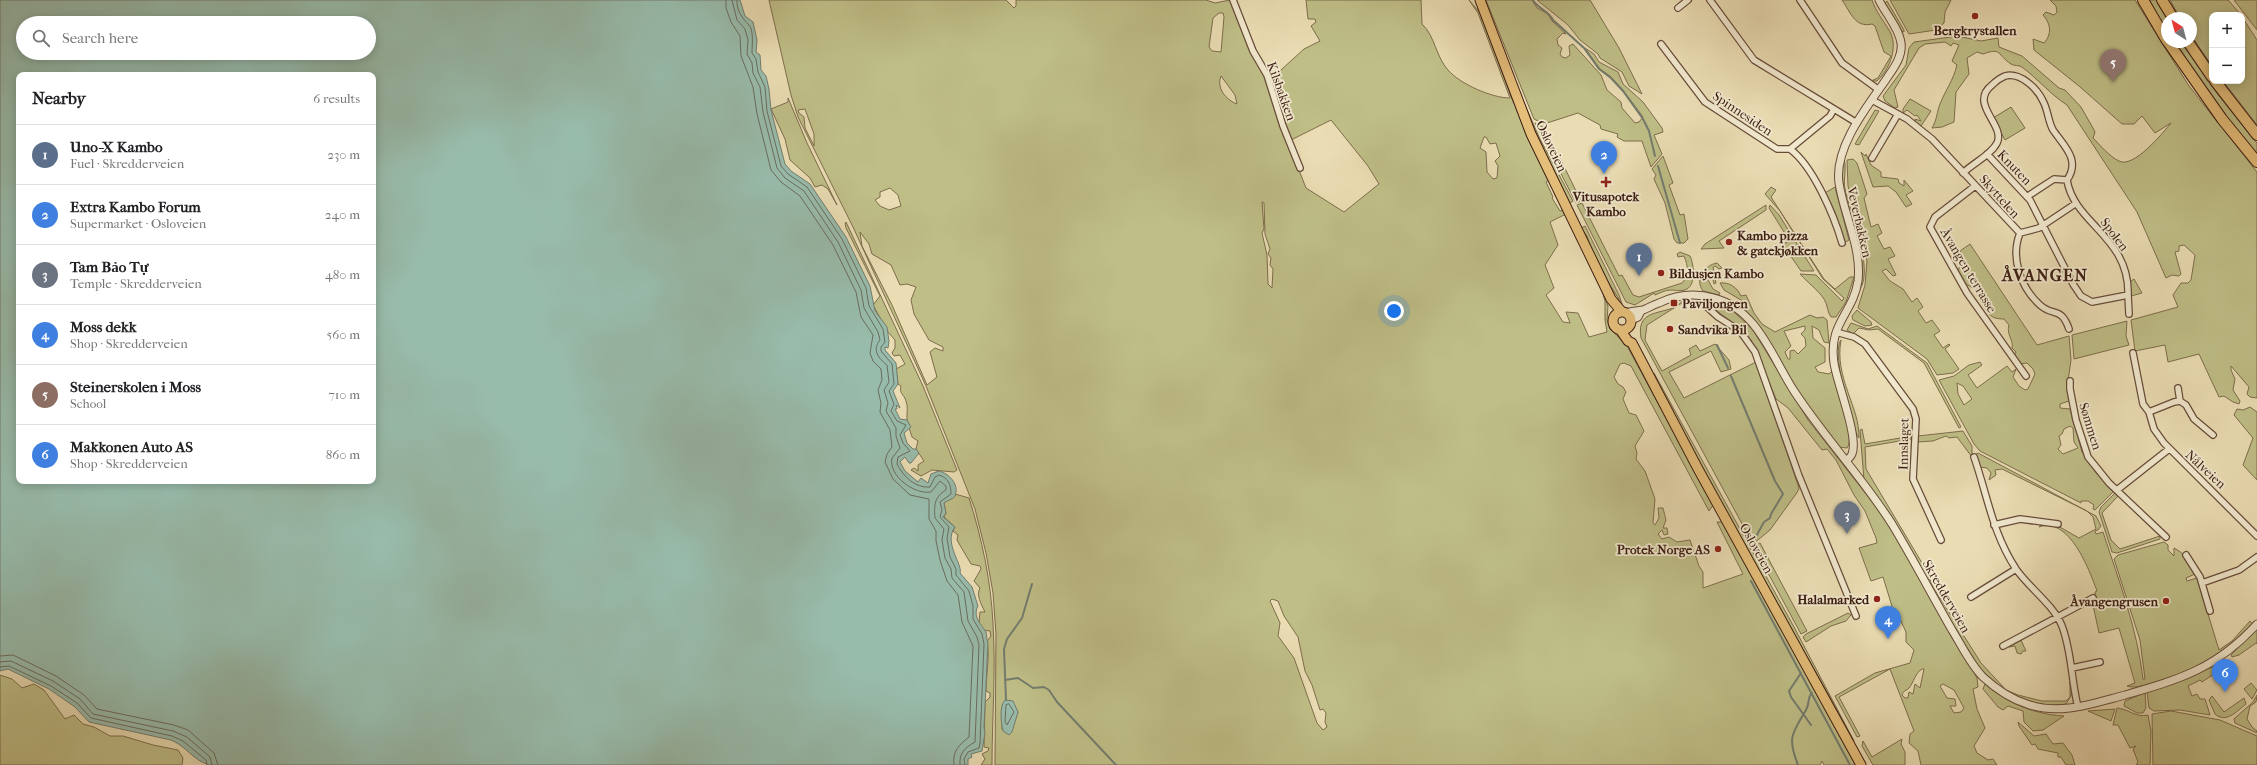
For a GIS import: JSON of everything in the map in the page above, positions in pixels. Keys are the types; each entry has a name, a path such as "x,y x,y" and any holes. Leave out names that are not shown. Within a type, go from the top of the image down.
{"highway":[{"path":"2143,0 2161,31"},
{"path":"2162,0 2169,12"},
{"path":"2172,48 2222,119 2257,162"},
{"path":"2192,48 2209,73"},
{"path":"2217,84 2257,135"}],"main road":[{"name":"Osloveien","path":"1480,0 1531,134 1611,299 1624,320 1632,343 1693,461 1861,765"}],"street":[{"name":"Kilsbakken","path":"1233,0 1253,51 1267,75 1282,126 1300,168"},
{"path":"1678,8 1688,0"},
{"path":"1710,0 1754,60 1857,123"},
{"path":"1800,0 1842,63 1879,90"},
{"name":"Veverbakken","path":"1846,461 1852,455 1854,441 1833,356 1836,332 1852,300 1858,282 1857,259 1838,178 1841,156 1857,123 1896,65 1901,46 1897,32 1879,0"},
{"name":"Spinnesiden","path":"1661,44 1705,102 1774,147 1785,150 1790,149"},
{"name":"Knuten","path":"1963,173 1987,154 1997,143 1998,136 1987,110 1985,93 1990,86 2003,77 2016,77 2028,83 2042,99 2052,127 2072,156 2072,170 2067,180 2054,179 2028,196"},
{"name":"Skyttelen","path":"1872,100 1898,114 1932,139 2020,234 2016,262 2020,275 2040,305 2059,314 2065,319 2069,329"},
{"path":"1834,109 1830,116 1790,149 1798,156 1828,203 1842,243"},
{"path":"1872,158 1898,114"},
{"name":"Knuten","path":"1987,154 2028,196 2044,224"},
{"path":"2020,234 2044,224 2075,204 2067,180"},
{"name":"Åvangen terrasse","path":"1975,186 1935,217 1930,227 1967,293 2026,376"},
{"name":"Spolen","path":"2075,204 2103,234 2120,258 2127,277 2128,295"},
{"path":"2044,224 2073,284 2084,299 2092,302 2102,302 2128,295 2129,314"},
{"name":"Skredderveien","path":"1624,320 1636,310 1641,311 1667,299 1686,295 1704,296 1726,302 1738,309 1751,321 1794,392 1891,523 1967,655 1983,677 2008,695 2027,704 2057,709 2078,707 2171,682 2197,671 2224,656 2257,624"},
{"path":"1704,296 1706,306 1718,318 1740,331 1755,352 1799,476 1856,616"},
{"name":"Innslaget","path":"1836,332 1854,337 1865,344 1913,409 1916,419 1913,479 1941,540"},
{"name":"Nålveien","path":"2133,353 2143,404 2149,412 2154,429 2169,449 2217,494 2257,536"},
{"name":"Sømmen","path":"2070,381 2072,404 2086,452 2102,475 2166,537"},
{"path":"2178,388 2180,401"},
{"path":"2149,412 2180,401 2186,405 2194,419 2213,435"},
{"path":"2117,490 2169,449"},
{"path":"1974,458 1994,525 2016,569 2058,618 2066,639 2078,707"},
{"path":"1994,525 2020,519 2058,524"},
{"path":"2186,555 2192,561 2202,583 2210,611"},
{"path":"2202,583 2239,570 2257,557"},
{"path":"1971,597 2016,569"},
{"path":"2003,646 2094,598"},
{"path":"2072,668 2100,662"}],"shaded area":[{"path":"769,0 1006,0 1014,8 1016,6 1016,0 1206,0 1215,3 1230,0 1252,55 1266,77 1275,109 1306,188 1344,212 1379,184 1368,166 1331,120 1291,140 1270,80 1304,49 1320,41 1311,26 1316,22 1315,19 1308,19 1306,0 1421,0 1422,24 1430,34 1444,65 1448,70 1468,85 1494,96 1510,98 1478,13 1469,0 1480,13 1512,99 1549,180 1546,182 1553,197 1552,198 1560,211 1564,210 1566,214 1550,222 1558,245 1545,265 1554,288 1546,295 1563,322 1570,323 1566,312 1578,313 1589,337 1607,332 1605,320 1605,301 1600,283 1608,306 1607,320 1610,329 1626,344 1713,505 1709,511 1631,366 1624,363 1620,364 1614,377 1618,384 1623,387 1626,392 1623,399 1629,413 1636,415 1644,431 1635,446 1637,453 1636,459 1645,471 1655,499 1653,523 1655,525 1659,518 1658,508 1663,508 1666,520 1663,528 1667,528 1668,534 1664,535 1662,530 1658,534 1662,539 1669,537 1677,542 1690,540 1699,566 1703,572 1703,588 1743,574 1717,522 1722,522 1856,765 1824,765 1822,761 1820,765 995,765 996,634 993,593 986,553 975,509 926,386 853,227 798,117 791,95","holes":["1219,13 1223,13 1224,17 1221,52 1212,51 1209,47 1213,18","1221,76 1235,95 1237,104 1226,97 1220,85","805,109 814,134 814,146 805,128 804,117 798,110","1484,137 1486,137 1490,144 1496,143 1500,156 1495,161 1498,166 1497,178 1493,179 1487,172 1486,152 1480,148","890,188 898,195 901,206 889,210 880,206 875,200 880,197 880,192","1262,202 1264,203 1265,234 1270,249 1268,254 1271,258 1270,265 1273,269 1272,288 1268,284 1267,255 1262,233 1264,229","860,232 869,244 872,254 891,265 900,285 907,284 916,287 911,300 914,314 929,340 943,347 943,351 935,348 930,352 937,377 927,385 892,305 862,246","1272,599 1278,601 1284,616 1298,637 1305,671 1312,685 1320,710 1323,709 1326,713 1325,722 1327,727 1323,730 1317,723 1294,658 1278,636 1280,623 1270,601","1010,700 1018,712 1013,726 1006,732 1002,729 1002,706"]},
{"path":"1486,0 1532,0 1537,8 1548,14 1552,21 1566,34 1563,33 1557,39 1558,45 1562,48 1560,54 1562,57 1566,58 1570,55 1569,46 1573,44 1601,75 1607,90 1621,102 1622,108 1635,123 1639,122 1643,117 1623,90 1610,76 1600,69 1585,48 1594,54 1599,62 1618,72 1623,84 1643,102 1662,128 1663,132 1654,135 1662,154 1651,167 1642,141 1624,141 1617,137 1618,134 1601,129 1600,125 1578,113 1544,124 1534,119"},
{"path":"1537,0 1590,0 1619,48 1642,94 1629,86 1622,72 1600,58 1598,54 1580,40 1568,25"},
{"path":"1842,0 1872,0 1892,36 1892,57 1886,70 1877,81 1871,81 1878,78 1891,56 1884,52 1875,26 1872,24 1866,25 1857,22"},
{"path":"1890,0 1951,0 1945,12 1944,23 1936,30 1909,34"},
{"path":"2050,0 2135,0 2161,41 2161,48 2165,48 2189,86 2257,172 2257,398 2250,397 2247,394 2249,387 2231,366 2235,379 2233,390 2240,401 2239,404 2224,396 2219,397 2199,354 2168,362 2165,345 2135,351 2131,320 2178,307 2173,295 2181,283 2188,283 2191,280 2195,255 2184,245 2179,246 2179,251 2175,252 2181,274 2179,276 2172,275 2166,278 2137,212 2067,105 2021,66 2011,64 1999,53 1993,51 1983,54 1977,52 1967,58 1969,74 1956,92 1954,122 1942,127 1932,128 1940,104 1957,65 1952,61 1959,45 1953,43 1951,46 1945,42 1925,44 1919,48 1894,90 1898,107 1895,108 1885,101 1883,96 1906,65 1909,48 1914,42 1958,36 1981,41 1998,38 1999,47 2022,56 2059,88 2065,90 2081,107 2095,132 2093,138 2109,154 2119,161 2125,162 2132,160 2147,149 2171,123 2155,133 2142,116 2134,124 2122,124 2079,86 2034,50 2033,39 2044,43 2047,40 2049,33 2050,29 2048,22 2043,15 2046,12 2054,15 2057,12 2056,6"},
{"path":"2147,0 2157,0 2164,12 2161,12 2161,22"},
{"path":"2170,0 2228,0 2238,12 2209,12 2209,62 2197,44 2197,12 2177,12"},
{"path":"2234,0 2257,0 2257,30 2245,14 2245,12 2243,12"},
{"path":"1887,1 1904,32 1901,31 1885,3"},
{"path":"2245,22 2257,40 2257,125 2225,84 2245,84"},
{"path":"2177,48 2186,48 2209,81 2209,84 2211,84 2257,143 2257,155 2232,125"},
{"path":"1513,78 1540,139 1573,201 1569,204 1538,139"},
{"path":"788,98 807,143 837,205 828,189 822,185 815,187 810,178 790,160 785,139 771,109 788,102"},
{"path":"1910,99 1931,111 1921,126 1916,123 1915,119 1921,121 1917,115 1915,116 1907,110 1903,113 1903,109"},
{"path":"2011,107 2025,128 2005,140 1993,118"},
{"path":"1875,110 1879,111 1859,145 1855,144"},
{"path":"1535,123 1545,128 1581,201 1576,203"},
{"path":"1861,152 1865,156 1866,154 1871,165 1881,172 1881,177 1898,179 1899,183 1904,186 1904,180 1913,191 1906,195 1912,204 1906,207 1896,192 1888,186 1873,187"},
{"path":"1663,156 1673,183 1669,185 1680,215 1684,214 1688,239 1684,243 1677,243 1674,239 1665,203 1654,179 1656,175 1652,169"},
{"path":"1844,159 1845,189 1863,255 1864,280 1860,289 1843,187 1842,173"},
{"path":"1853,159 1857,163 1867,194 1864,198 1871,227 1878,224 1882,233 1877,236 1884,249 1890,247 1895,256 1888,259 1896,275 1893,276 1886,269 1882,271 1890,281 1903,289 1912,302 1917,298 1923,307 1918,311 1926,323 1932,320 1940,331 1934,335 1943,348 1949,344 1950,345 1945,349 1959,369 1953,373 1937,375 1927,359 1858,308 1865,285 1867,261 1848,186 1847,160"},
{"path":"1771,187 1776,190 1771,197 1824,279 1835,289 1850,277 1854,277 1846,302 1836,317 1831,317 1824,299 1819,292 1800,274 1816,275 1842,301 1844,298 1823,279 1780,211 1765,194"},
{"path":"1835,187 1849,240 1844,243 1835,212 1825,193"},
{"path":"1582,203 1619,276 1622,275 1633,295 1639,297 1682,283 1685,280 1688,270 1684,256 1678,257 1677,254 1680,252 1690,256 1693,269 1693,278 1690,286 1683,290 1669,290 1655,295 1654,293 1635,305 1626,302 1577,205"},
{"path":"1766,205 1766,210 1719,241 1724,248 1701,249 1705,244"},
{"path":"1770,205 1779,215 1814,271 1801,271 1781,242 1786,243 1789,240 1769,208"},
{"path":"846,222 923,386 957,470 954,472 932,470 921,476 911,470 914,468 918,471 918,465 924,461 916,449 918,441 912,437 907,420 907,403 901,392 901,386 898,384 896,369 905,364 900,355 894,356 892,353 895,348 895,340 888,332 873,305 880,296 846,228"},
{"path":"1585,226 1622,304 1607,280 1591,248 1587,236 1581,228"},
{"path":"1970,244 2037,345 2069,336 2071,360 2067,388 2069,401 2060,404 2060,408 2070,409 2082,452 2096,473 2114,491 2095,510 2093,509 2094,505 2088,501 2081,501 2081,503 1980,451 1974,444 1939,380 1954,376 1969,365 1980,362 1982,365 1968,375 1977,388 2007,366 2012,372 2016,369 2013,377 2019,386 2025,390 2028,389 2035,374 2033,369 2027,363 2019,364 2014,356 2016,352 2012,348 2012,342 2008,332 2009,325 2004,319 1998,319 1991,316 1976,290 1966,284 1958,270 1964,259 1960,251","holes":["1957,383 1963,386 1972,399 1964,405 1958,394","2070,426 2073,428 2074,442 2078,448 2063,454 2058,449 2061,445 2059,436 2062,434 2064,429"]},
{"path":"1717,263 1722,268 1719,269 1715,266 1713,267 1716,283 1714,284 1712,276 1709,277 1708,280 1713,289 1720,293 1719,295 1703,291 1700,282 1702,273 1708,267"},
{"path":"2134,279 2142,293 2131,296 2130,282"},
{"path":"1720,283 1727,283 1732,286 1741,296 1746,295 1754,313 1762,324 1775,332 1810,315 1817,318 1823,317 1827,320 1829,343 1824,342 1819,330 1812,326 1813,338 1825,348 1825,362 1815,367 1818,372 1829,374 1832,371 1847,423 1849,442 1847,448 1839,447 1802,397 1758,324 1743,309 1746,307 1746,303 1724,290","holes":["1805,326 1805,330 1801,334 1805,338 1806,346 1798,354 1794,350 1790,351 1790,359 1788,359 1785,352 1791,346 1784,331"]},
{"path":"1683,300 1690,300 1691,302 1682,303 1647,325 1645,340 1662,371 1691,355 1689,349 1696,345 1700,351 1715,344 1729,360 1731,369 1721,372 1711,351 1669,372 1684,398 1756,362 1798,485 1799,489 1796,494 1770,530 1753,544 1641,338 1641,327 1643,320 1655,313 1671,309"},
{"path":"1714,302 1732,310 1753,330 1808,420 1874,504 1890,528 1977,678 1978,687 1973,689 1977,709 1985,728 1974,746 1977,753 1988,760 1993,759 1997,765 1921,765 1918,751 1909,743 1910,734 1914,731 1890,669 1839,697 1860,736 1857,737 1835,696 1875,673 1910,663 1914,650 1906,642 1906,632 1898,615 1895,616 1883,577 1871,581 1859,548 1877,543 1876,538 1865,511 1854,495 1836,460 1827,449 1822,450 1788,408 1776,399 1751,340 1740,328 1710,306 1710,303","holes":["1922,669 1924,669 1920,688 1915,684 1913,694 1909,692 1908,698 1905,698 1902,695 1904,691 1909,688","1943,684 1954,690 1964,708 1961,712 1954,713 1950,706 1956,706 1955,699 1947,698 1940,686"]},
{"path":"1857,310 1871,322 1872,325 1865,326 1853,320 1852,316"},
{"path":"2127,321 2126,336 2129,345 2074,359 2072,335"},
{"path":"1851,323 1868,329 1877,326 1927,363 1961,427 1959,428 1924,363 1878,329 1869,330 1859,328 1853,334 1847,330"},
{"path":"1841,340 1841,367 1856,415 1859,438 1851,420 1840,373 1838,358"},
{"path":"1654,373 1794,627 1854,741 1680,428 1653,374"},
{"path":"2250,407 2257,412 2257,480 2243,465 2253,438 2234,415 2237,409 2243,410"},
{"path":"1862,429 1865,444 1912,436 1911,439 1865,447 1866,469 1925,568 1933,587 1981,663 2005,689 1997,684 1979,667 1864,480 1860,430"},
{"path":"1963,431 1972,446 1972,457 1957,437 1949,438 1946,436 1933,441 1917,442 1918,436"},
{"path":"1978,453 2082,509 2002,469 1995,470 1996,475 1989,480 1991,473 1987,468 1980,467 1975,455"},
{"path":"2115,493 2118,496 2102,513 2111,540 2120,549 2160,536 2160,539 2117,553 2112,552 2099,512 2101,507"},
{"path":"955,494 969,498 982,545 988,576 992,608 994,659 992,765 981,765 985,759 982,754 988,751 989,748 984,747 985,702 990,697 990,693 986,691 988,659 987,641 991,636 990,631 983,630 979,623 980,612 985,612 979,597 980,588 974,581 981,569 980,566 971,564 957,540 958,535 953,531 955,527 944,517 946,513 944,503"},
{"path":"2087,511 2096,516 2101,526 2095,531 2096,534 2103,532 2115,568 2132,623 2143,679 2145,679 2140,640 2114,559 2118,555 2164,542 2168,545 2168,550 2174,556 2174,548 2185,556 2190,562 2195,574 2186,578 2187,581 2197,578 2219,650 2232,641 2250,621 2252,624 2229,648 2207,663 2184,673 2144,686 2127,686 2135,683 2119,628 2099,633 2093,605 2091,604 2096,600 2095,592 2097,591 2083,558 2076,547 2060,529 2050,526 2039,527 2042,524 2058,526 2079,538 2096,529 2093,517"},
{"path":"1760,543 1807,631 1801,634 1754,547"},
{"path":"1848,613 1851,615 1846,621 1831,626 1806,642 1803,637 1806,634"},
{"path":"2257,628 2257,644 2256,643 2239,655 2232,657 2231,655"},
{"path":"2021,640 2026,651 2023,651 2021,654 2017,653 2015,646 2009,647"},
{"path":"2219,664 2223,664 2220,670 2202,682 2200,680 2188,686 2192,696 2197,694 2200,699 2205,699 2210,715 2180,710 2154,711 2149,708 2147,692 2191,677"},
{"path":"0,675 12,679 22,688 34,684 44,690 65,719 74,715 83,724 94,727 110,736 123,736 153,745 178,750 183,758 182,765 0,765"},
{"path":"2070,682 2072,694 2066,704 2054,705 2030,701 2018,697 2007,690 2018,695 2042,701 2066,701 2070,697"},
{"path":"2251,683 2257,690 2252,699 2244,689"},
{"path":"1985,684 2003,697 2022,707 2042,713 2064,716 2043,730 2033,731 2024,722 2023,711 2008,706 2003,710 1998,707 1983,689"},
{"path":"2145,693 2146,708 2143,713 2137,713 2124,706 2125,701"},
{"path":"2257,695 2256,702 2250,706 2247,719 2257,733 2235,723 2234,719 2253,702"},
{"path":"2212,696 2224,712 2244,698 2246,704 2235,713 2223,718 2215,714 2209,700"},
{"path":"2117,708 2144,716 2148,715 2151,731 2150,765 2136,765 2138,762 2133,749 2136,746 2130,748 2118,725 2113,725"},
{"path":"2115,709 2111,721 2088,711"},
{"path":"2171,711 2220,720 2257,736 2257,765 2153,765 2152,714"},
{"path":"2018,722 2034,736 2046,734 2053,744 2063,743 2072,755 2075,765 2066,765 2061,757 2058,757 2058,753 2038,749 2035,744 2032,745 2019,726"},
{"path":"1902,739 1901,744 1905,752 1905,765 1873,765 1862,746 1863,741 1872,757"}],"water":[{"path":"0,0 740,0 745,16 753,22 757,40 756,52 760,55 761,70 766,76 771,110 785,164 791,171 810,184 846,237 870,286 875,311 887,327 889,341 888,348 885,347 885,350 896,363 898,384 893,391 900,408 896,405 897,409 895,409 900,419 907,420 911,427 904,433 907,443 919,453 911,463 909,463 905,457 900,462 905,471 918,482 921,478 928,483 931,474 939,471 946,474 955,483 955,496 944,503 946,513 943,517 955,527 951,540 954,553 959,564 960,573 972,587 978,606 976,614 980,624 986,632 988,642 985,733 982,751 971,754 972,757 968,759 968,765 209,765 198,760 171,740 89,722 75,707 49,689 8,669 0,671"},
{"path":"1005,700 1013,701 1018,712 1012,732 1009,735 1003,731 1002,724 1001,710"}],"waterway":[{"path":"1533,0 1584,48 1599,69 1611,78 1623,91 1643,119 1649,131 1655,156"},
{"path":"1658,166 1680,243"},
{"path":"1717,345 1728,368"},
{"path":"1731,376 1775,481 1783,494 1770,518 1764,522 1754,540"},
{"path":"1751,581 1850,765"},
{"path":"1006,700 1004,649 1007,639 1022,618 1032,584"},
{"path":"1801,673 1789,691 1791,697 1811,725"},
{"path":"1005,680 1018,678 1033,688 1044,687 1049,690 1057,702 1116,765"},
{"path":"1798,765 1793,748 1793,736 1794,731 1807,708 1810,695 1812,693"}],"place":[{"name":"Bergkrystallen","path":"1975,16"},
{"name":"Steinerskolen i Moss","path":"2113,82"},
{"name":"Extra Kambo Forum","path":"1604,174"},
{"name":"Vitusapotek Kambo","path":"1606,182"},
{"name":"Kambo pizza & gatekjøkken","path":"1729,242"},
{"name":"Bildusjen Kambo","path":"1661,273"},
{"name":"Uno-X Kambo","path":"1639,276"},
{"name":"Paviljongen","path":"1674,303"},
{"name":"Sandvika Bil","path":"1670,329"},
{"name":"Tam Bảo Tự","path":"1847,534"},
{"name":"Protek Norge AS","path":"1718,549"},
{"name":"Halalmarked","path":"1877,599"},
{"name":"Åvangengrusen","path":"2166,601"},
{"name":"Moss dekk","path":"1888,639"},
{"name":"Makkonen Auto AS","path":"2225,692"}],"district":[{"name":"ÅVANGEN","path":"2045,275"}]}
